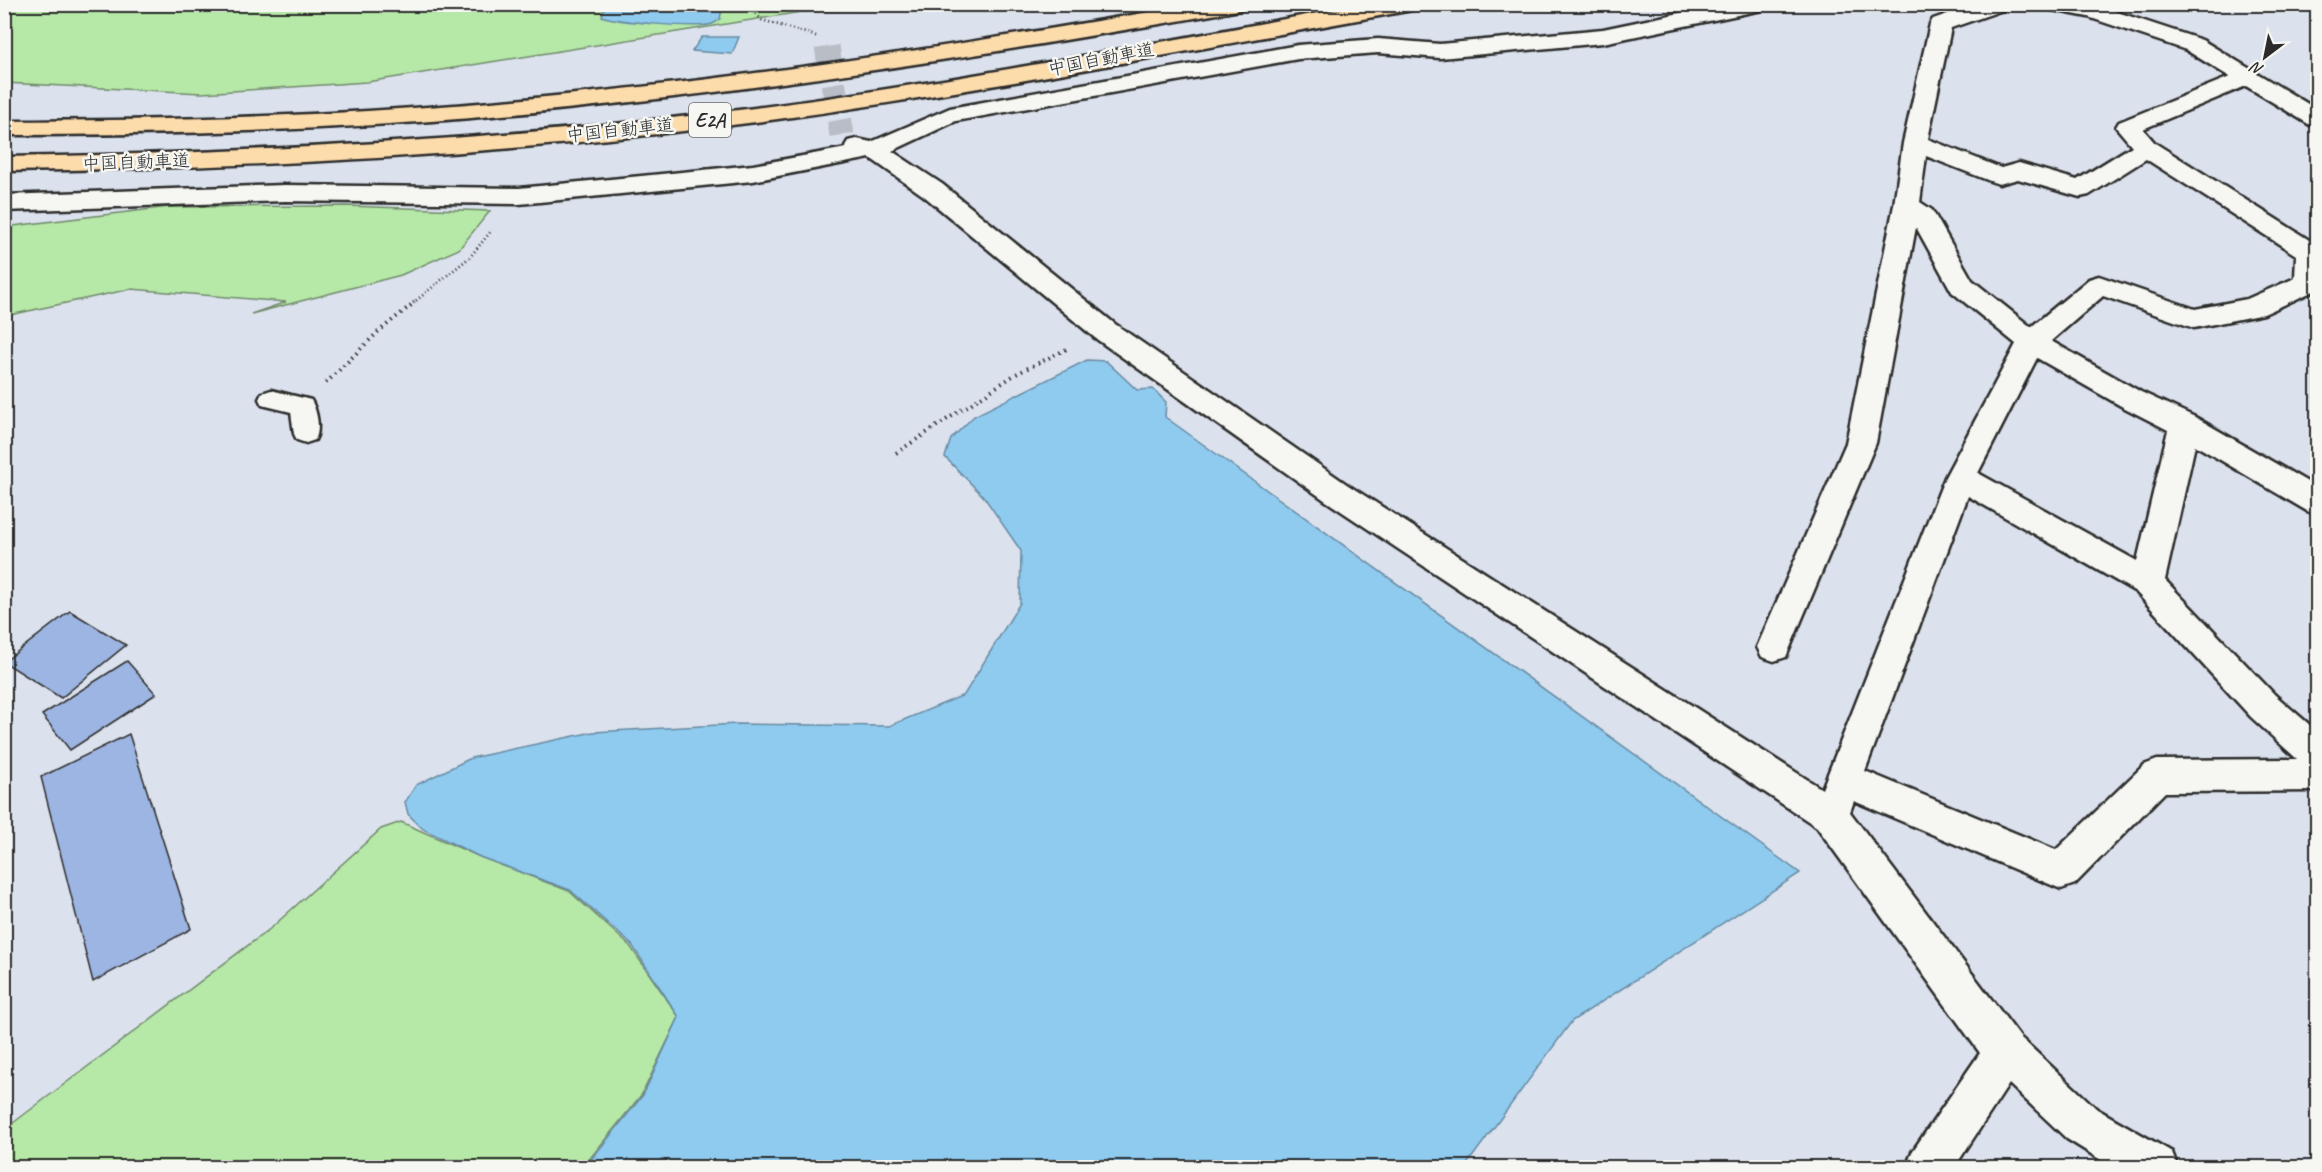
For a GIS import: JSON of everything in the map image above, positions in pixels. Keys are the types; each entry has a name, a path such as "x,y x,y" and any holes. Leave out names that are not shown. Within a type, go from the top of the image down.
{"highway":[{"name":"中国自動車道","path":"4,128 280,123 470,111 670,91 848,69 1021,43 1233,4"},
{"name":"中国自動車道","path":"4,164 283,158 486,144 680,124 861,100 1002,77 1407,4"}],"street":[{"path":"4,203 285,193 519,196 753,173 874,150 950,115 1298,52 1378,46 1440,51 1603,36 1757,4"},
{"path":"1774,647 1861,443 1907,205 1915,143 1941,24 1998,4"},
{"path":"2055,4 2092,10 2194,45 2318,120"},
{"path":"1836,797 1960,477 2031,342 2099,285 2194,319 2254,307 2308,284 2313,252 2146,148 2128,127 2249,77"},
{"path":"842,135 855,145 874,150 933,190 1105,331 1337,493 1836,797 2061,871 2157,776 2318,775"},
{"path":"1915,143 1999,176 2019,171 2080,189 2146,148"},
{"path":"1907,205 1923,216 1962,286 2031,342 2131,399 2184,425 2318,502"},
{"path":"2148,583 2184,425"},
{"path":"1960,477 2148,583 2263,706 2318,755"},
{"path":"1836,797 2005,1052 2082,1124 2157,1167"},
{"path":"1928,1167 2005,1052"}],"lane":[{"path":"271,399 302,406 306,434"}],"path":[{"path":"751,4 751,9 762,20 819,38 823,42"},
{"path":"842,4 854,7 874,4"},
{"path":"302,406 378,332 470,257 519,196"},
{"path":"896,453 1016,374 1105,331"}],"green space":[{"path":"4,5 958,5 801,12 367,82 202,93 5,83"},
{"path":"346,206 490,211 459,249 401,275 251,314 286,302 131,289 5,316 5,227 169,207"},
{"path":"401,822 480,857 569,891 630,946 679,1017 642,1094 583,1167 5,1168 5,1129 271,928 381,829"}],"water":[{"path":"723,4 720,19 712,24 691,26 610,18 602,16 605,5"},
{"path":"702,37 739,37 732,54 692,51"},
{"path":"1087,360 1106,361 1137,390 1153,389 1166,402 1165,417 1800,873 1572,1021 1465,1167 585,1167 643,1095 679,1017 632,945 570,890 480,857 423,829 408,814 405,802 416,785 471,758 593,732 737,724 889,726 964,695 1020,603 1021,551 984,497 945,457 951,439 974,416"}],"building":[{"path":"70,611 126,645 61,698 4,662"},
{"path":"127,661 156,694 70,750 42,715"},
{"path":"129,734 191,929 93,982 41,777"}],"tunnel":[{"path":"827,47 842,135"}]}
